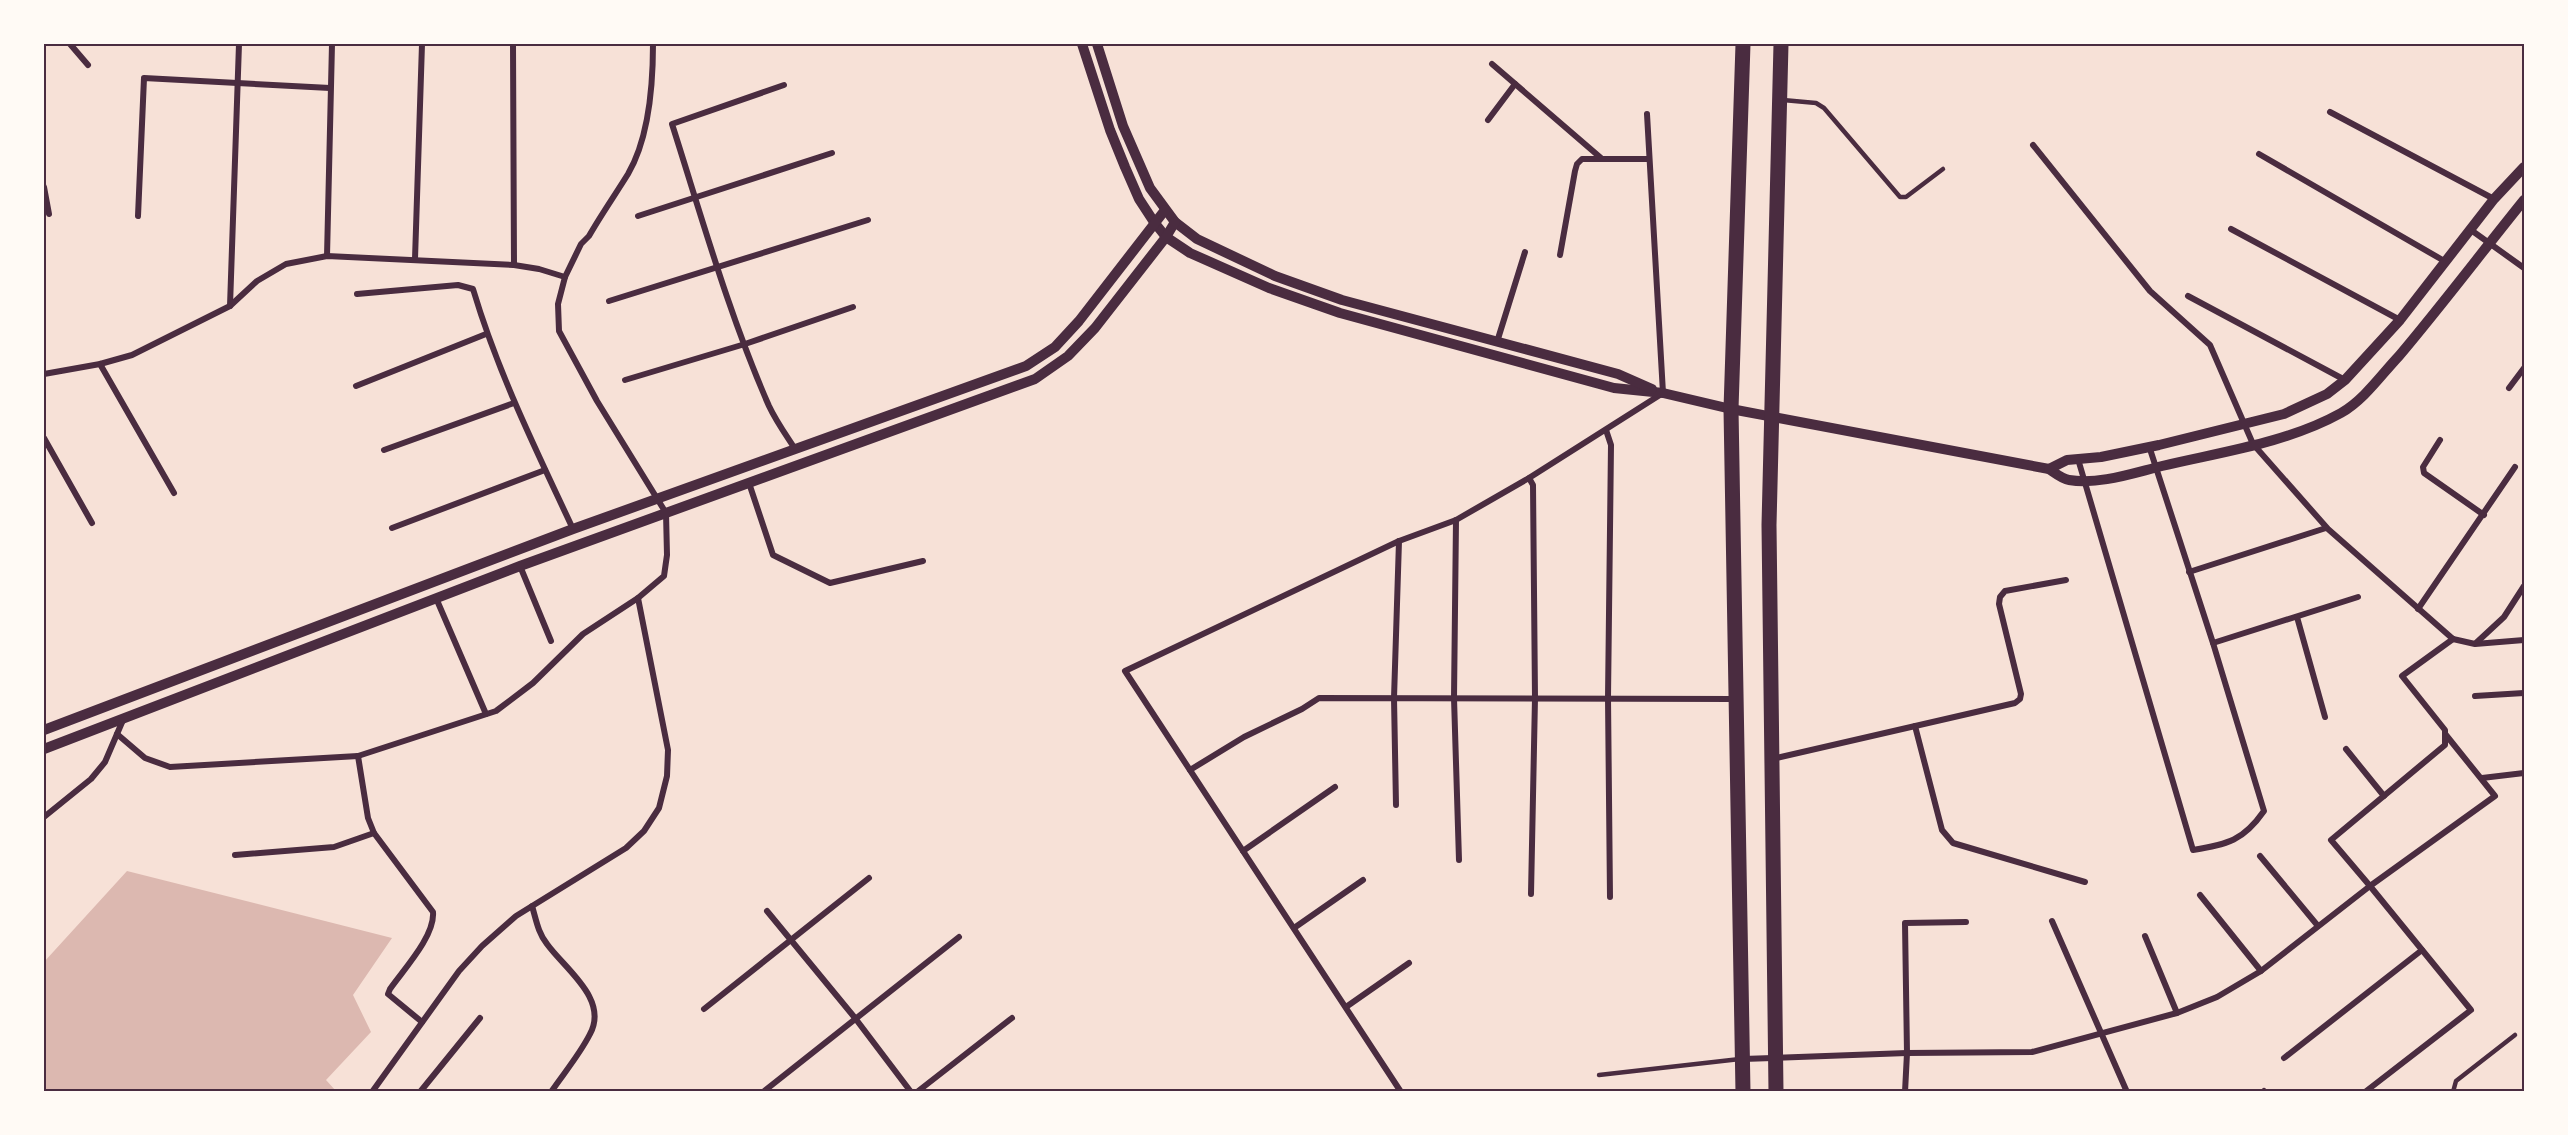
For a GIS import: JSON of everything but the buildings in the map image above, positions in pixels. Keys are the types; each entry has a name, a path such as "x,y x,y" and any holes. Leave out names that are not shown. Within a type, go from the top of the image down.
{"main road":[{"path":"1743,44 1731,409 1743,1092"},
{"path":"1776,1092 1769,525 1781,44"}],"street":[{"path":"70,44 88,64"},
{"path":"230,306 239,44"},
{"path":"327,256 332,44"},
{"path":"415,259 422,44"},
{"path":"513,44 514,265"},
{"path":"117,734 145,758 170,767 358,756 496,711 533,683 583,634 638,598 663,576 667,555 666,513 597,401 559,331 558,304 565,278 581,244 589,236 629,172 646,123 653,75 653,44"},
{"path":"1082,44 1110,130 1139,199 1166,237 1190,253 1269,288 1340,313 1614,388 1663,393 1731,409 2049,470 2066,480 2083,481 2123,476 2253,444 2301,430 2342,412 2368,391 2435,314 2524,201"},
{"path":"1097,44 1123,126 1150,188 1175,222 1197,239 1275,276 1342,300 1618,375 1663,393"},
{"path":"1492,63 1601,158"},
{"path":"138,216 144,78 330,88"},
{"path":"1488,120 1515,84"},
{"path":"784,85 672,124 717,268 745,344 770,408 795,449"},
{"path":"2330,112 2494,199"},
{"path":"1647,114 1663,393"},
{"path":"2033,145 2150,291 2210,345 2253,444 2326,528 2453,639 2475,644 2524,640"},
{"path":"638,216 832,153"},
{"path":"2259,154 2446,262"},
{"path":"1560,255 1577,164 1582,159 1648,159"},
{"path":"2049,470 2067,460 2150,446 2283,414 2327,394 2345,380 2400,320 2494,199 2524,167"},
{"path":"44,187 49,214"},
{"path":"44,730 573,529 1026,366 1055,347 1079,321 1165,210"},
{"path":"609,301 868,220"},
{"path":"44,749 520,566 1035,379 1068,356 1095,328 1166,237 1175,222"},
{"path":"2231,229 2400,320"},
{"path":"2471,230 2524,268"},
{"path":"1497,342 1525,252"},
{"path":"44,374 100,364 132,355 230,306 257,281 286,264 327,256 514,265 539,269 565,278"},
{"path":"357,294 458,285 473,289 486,334 514,403 573,529"},
{"path":"2188,296 2345,380"},
{"path":"625,380 745,344 853,306"},
{"path":"356,386 486,334"},
{"path":"100,364 174,493"},
{"path":"2509,388 2524,368"},
{"path":"1401,1092 1125,671 1399,541 1456,520 1529,478 1663,393"},
{"path":"384,450 514,403"},
{"path":"1606,430 1611,444 1608,698 1610,897"},
{"path":"44,438 92,523"},
{"path":"2440,440 2423,467 2424,473 2484,514"},
{"path":"2078,459 2193,850 2225,845 2251,829 2264,811 2150,446"},
{"path":"2418,609 2515,467"},
{"path":"392,528 545,470"},
{"path":"1529,478 1533,485 1535,698 1531,894"},
{"path":"749,483 773,555 830,583 922,561"},
{"path":"1456,520 1454,698 1458,860"},
{"path":"2189,572 2326,528"},
{"path":"1396,805 1394,698 1399,541"},
{"path":"520,566 551,641"},
{"path":"1771,759 2015,703 2020,699 2021,694 1999,604 2000,597 2005,591 2066,580"},
{"path":"2475,644 2504,617 2524,586"},
{"path":"2213,643 2358,597"},
{"path":"436,598 486,714"},
{"path":"372,1092 459,971 482,946 516,916 626,848 644,831 659,808 667,777 668,750 638,598"},
{"path":"2297,617 2325,717"},
{"path":"2365,1092 2471,1010 2331,840 2445,745 2445,730 2402,676 2453,639"},
{"path":"2475,696 2524,693"},
{"path":"1190,770 1244,736 1302,709 1319,698 1736,699"},
{"path":"44,817 91,779 105,762 123,720"},
{"path":"1915,726 1942,830 1947,839 1953,843 2085,882"},
{"path":"1743,1059 1907,1053 2032,1052 2177,1012 2217,997 2261,971 2370,886 2495,796 2446,735"},
{"path":"2346,749 2384,796"},
{"path":"358,756 368,818 374,833 433,912 434,923 429,934 388,994 422,1022"},
{"path":"2482,778 2524,773"},
{"path":"1243,851 1335,786"},
{"path":"235,855 334,847 374,833"},
{"path":"2260,856 2318,926"},
{"path":"704,1009 869,878"},
{"path":"1294,928 1363,880"},
{"path":"2200,895 2261,971"},
{"path":"532,906 538,929 546,943 588,993 596,1014 591,1033 551,1092"},
{"path":"767,910 855,1018 911,1092"},
{"path":"2052,921 2127,1092"},
{"path":"1905,1092 1907,1053 1905,923 1966,922"},
{"path":"2145,936 2177,1012"},
{"path":"763,1092 959,937"},
{"path":"2284,1058 2422,950"},
{"path":"1346,1007 1409,963"},
{"path":"420,1092 480,1018"},
{"path":"917,1092 1012,1018"}],"lane":[{"path":"1780,100 1816,104 1824,108 1900,197 1906,197 1943,169"},
{"path":"2453,1092 2457,1081 2515,1035"},
{"path":"1599,1075 1743,1059"}],"shaded area":[{"path":"127,871 392,938 353,995 371,1032 326,1080 336,1091 44,1091 44,962"}]}
